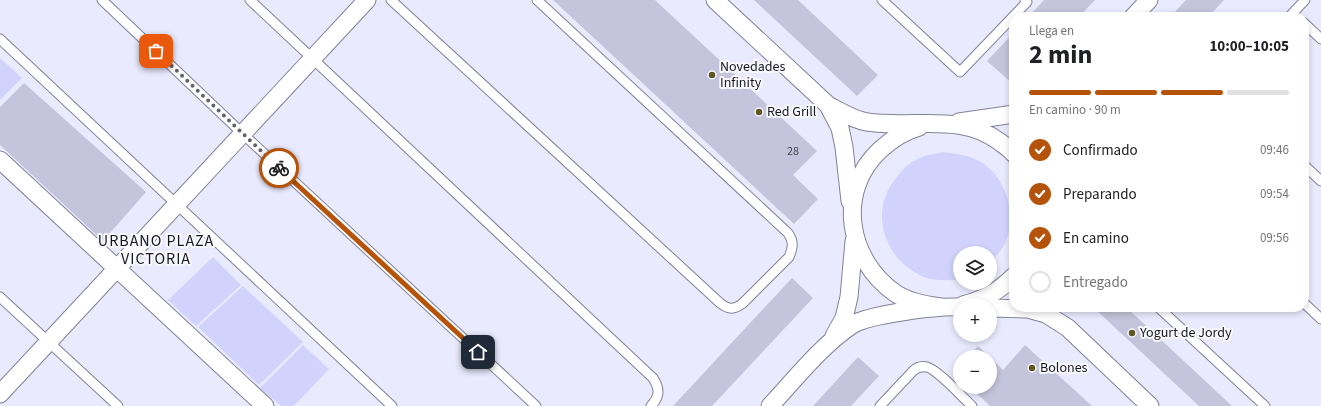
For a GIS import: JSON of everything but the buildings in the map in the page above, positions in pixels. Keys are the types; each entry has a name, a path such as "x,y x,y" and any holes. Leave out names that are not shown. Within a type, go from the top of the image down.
{"street":[{"path":"0,394 367,0"},
{"path":"714,0 828,105 850,117 865,122 884,124 932,124 1009,115"},
{"path":"1138,12 1149,0"},
{"path":"828,105 840,128 844,147 852,220 855,237 863,259 877,278 896,293 917,303 941,308"},
{"path":"949,123 972,127 992,136 1009,149"},
{"path":"852,220 854,197 861,176 873,157 890,141 910,130 932,124"},
{"path":"0,160 265,406"},
{"path":"831,341 844,318 849,297 855,237"},
{"path":"984,298 1002,288 1009,281"},
{"path":"770,406 831,341 854,324 873,317 953,307"},
{"path":"997,308 1009,308"},
{"path":"1039,312 1046,314 1068,328"},
{"path":"1057,312 1068,328 1150,406"}],"lane":[{"path":"102,0 243,134 536,406"},
{"path":"250,0 654,378 658,387 657,396 650,406"},
{"path":"391,0 720,303 726,308 736,308 743,303 789,257 793,249 792,240 788,233 537,0"},
{"path":"882,0 960,72 1009,21"},
{"path":"1017,12 1027,2 1025,0"},
{"path":"1296,12 1305,0"},
{"path":"1309,28 1321,39"},
{"path":"0,39 388,405"},
{"path":"1309,170 1321,181"},
{"path":"0,297 118,406"},
{"path":"1309,308 1321,319"},
{"path":"1163,312 1265,406"},
{"path":"880,406 913,371 922,366 932,369 972,406"}],"shaded area":[{"path":"0,58 22,78 0,100"},
{"path":"943,152 963,155 981,162 989,168 1002,184 1009,204 1008,235 997,256 997,246 953,246 953,280 937,280 924,277 910,269 899,259 890,247 884,234 882,220 883,205 888,191 901,171 918,159 927,155"},
{"path":"213,257 241,285 196,326 168,300"},
{"path":"243,286 303,342 259,385 198,327"},
{"path":"303,345 329,369 294,406 281,406 260,388"}],"way so far":[{"path":"156,51 279,168"}],"place":[{"name":"Novedades Infinity","path":"712,75"},
{"name":"Red Grill","path":"759,112"},
{"name":"Yogurt de Jordy","path":"1132,333"},
{"name":"Bolones","path":"1032,368"}],"district":[{"name":"URBANO PLAZA VICTORIA","path":"156,250"}],"route":[{"path":"279,168 478,352"}]}
